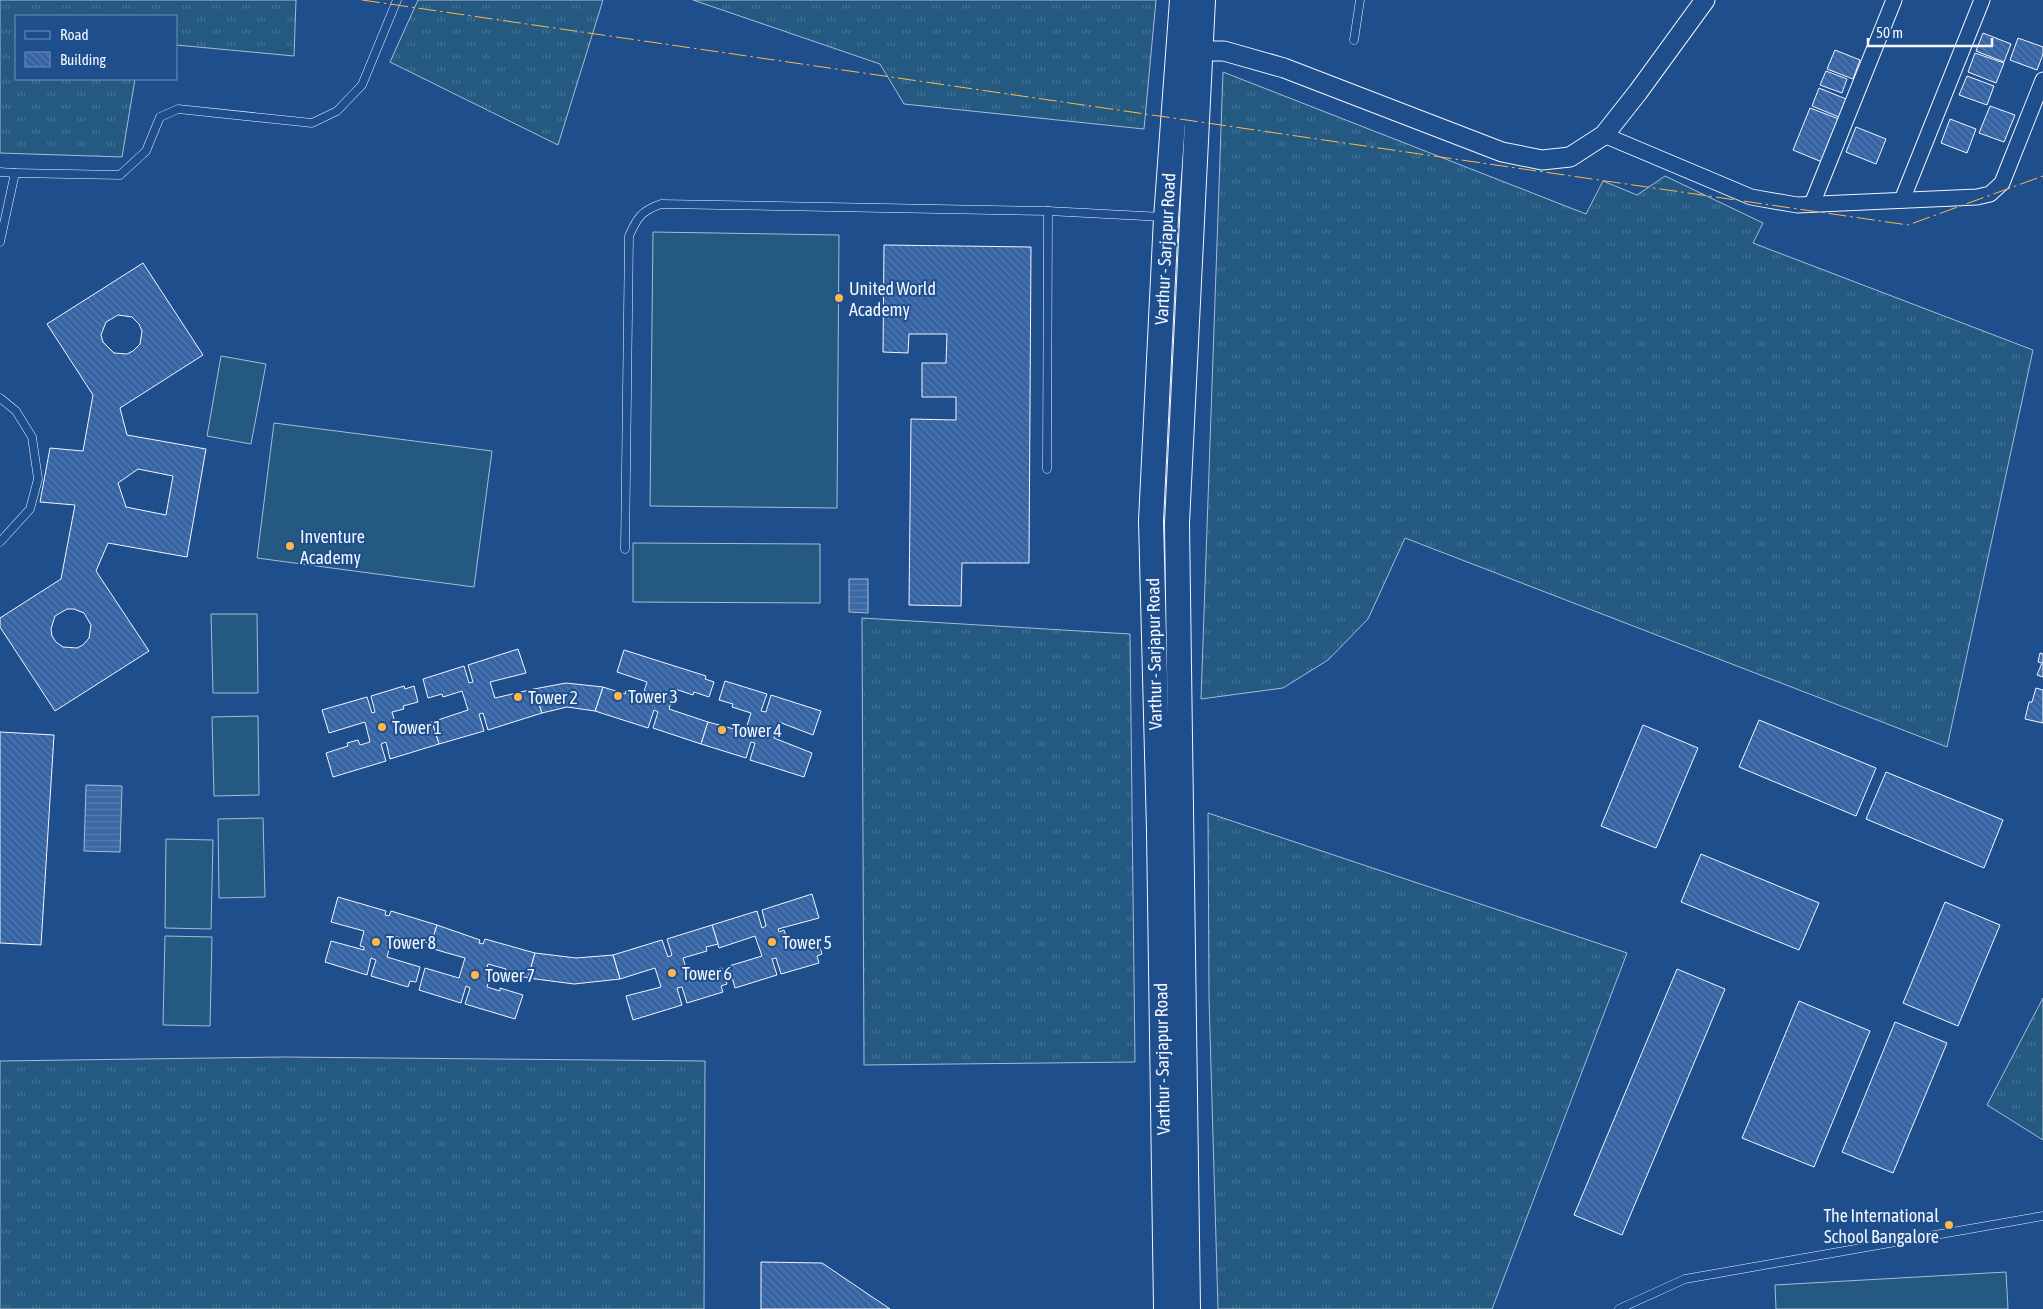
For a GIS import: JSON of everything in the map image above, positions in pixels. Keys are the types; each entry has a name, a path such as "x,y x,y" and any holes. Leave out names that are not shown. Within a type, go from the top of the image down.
{"main road":[{"name":"Varthur - Sarjapur Road","path":"1182,0 1189,51 1177,524 1188,1309"},
{"name":"Varthur - Sarjapur Road","path":"1166,1309 1159,851 1151,521 1166,218 1189,51 1203,0"}],"street":[{"path":"1189,51 1224,51 1284,68 1502,152 1542,160 1570,157 1604,135 1705,0"},
{"path":"1812,204 1894,0"},
{"path":"1902,200 1982,0"},
{"path":"1604,135 1751,197 1797,205 1977,197 1990,194 2002,183 2043,80"}],"lane":[{"path":"0,172 120,175 146,151 160,117 178,109 312,123 337,111 362,86 397,0"},
{"path":"1354,40 1360,0"},
{"path":"0,242 15,172"},
{"path":"625,549 629,236 637,219 647,209 661,204 1048,211 1166,218"},
{"path":"1047,469 1048,211"},
{"path":"0,398 16,411 32,437 38,479 30,509 0,542"},
{"path":"1619,1309 1685,1279 2043,1216"}],"green space":[{"path":"0,0 296,0 294,56 178,45 178,15 15,15 15,80 135,80 122,157 0,153"},
{"path":"418,0 603,0 558,145 390,62"},
{"path":"693,0 1156,0 1144,129 904,104 880,64"},
{"path":"1223,72 1586,214 1603,181 1637,195 1665,176 1763,223 1753,243 2033,350 1947,747 1405,538 1368,619 1328,660 1283,688 1201,699"},
{"path":"653,232 839,235 837,508 650,506"},
{"path":"221,356 266,364 251,444 207,436"},
{"path":"274,423 492,451 474,587 257,558"},
{"path":"633,543 820,544 820,603 633,602"},
{"path":"211,614 257,614 258,693 213,693"},
{"path":"862,618 1130,634 1135,1062 864,1065"},
{"path":"258,716 259,795 214,796 212,717"},
{"path":"1208,813 1627,953 1492,1309 1218,1309 1209,998"},
{"path":"263,818 265,897 219,898 218,819"},
{"path":"166,839 213,840 211,929 165,928"},
{"path":"165,936 212,937 210,1026 163,1025"},
{"path":"2043,998 2043,1140 1987,1105"},
{"path":"282,1057 705,1061 704,1309 0,1309 0,1061"},
{"path":"2006,1272 2008,1309 1776,1309 1775,1285"}],"shaded area":[{"path":"849,579 868,579 868,613 849,612"},
{"path":"86,785 122,786 120,852 84,851"}],"building":[{"path":"1983,33 2011,44 2004,62 1976,51"},
{"path":"2018,38 2043,47 2043,54 2037,70 2010,60"},
{"path":"1835,50 1860,60 1853,79 1827,69"},
{"path":"1975,53 2004,63 1996,83 1968,72"},
{"path":"1826,71 1847,79 1842,93 1820,85"},
{"path":"1967,76 1994,86 1987,105 1959,95"},
{"path":"1819,88 1846,99 1839,117 1812,106"},
{"path":"1990,106 2015,115 2004,142 1979,133"},
{"path":"1810,108 1839,119 1822,162 1793,150"},
{"path":"1950,119 1976,129 1967,153 1941,143"},
{"path":"1856,127 1886,139 1876,164 1846,152"},
{"path":"884,245 1031,247 1029,563 962,563 961,606 909,605 911,419 956,420 956,397 922,397 922,363 946,363 947,334 909,334 908,353 883,352"},
{"path":"143,263 203,355 120,408 127,435 206,449 187,557 108,543 96,571 149,651 55,711 0,627 0,618 61,579 75,505 40,502 50,448 83,451 93,395 47,324","holes":["118,315 132,317 139,324 142,331 140,344 127,354 114,353 103,342 101,335 106,322","138,469 173,476 166,515 126,507 118,483","67,609 74,609 84,613 91,625 89,638 83,645 77,648 63,647 52,636 51,629 55,616"]},
{"name":"Tower 2","path":"518,649 526,673 490,682 495,698 534,689 542,713 488,730 483,713 479,714 484,731 439,744 432,722 468,710 462,691 443,697 442,694 428,698 423,679 464,666 469,683 473,682 468,665"},
{"name":"Tower 3","path":"624,650 706,676 705,679 714,682 709,697 694,692 693,695 675,689 669,709 708,722 701,744 653,728 658,712 654,710 648,728 595,711 603,687 625,694 626,691 637,695 635,700 641,701 647,682 617,672"},
{"path":"2040,653 2043,654 2043,677 2037,675 2042,663 2038,662"},
{"name":"Tower 4","path":"725,681 767,694 761,711 766,712 771,695 821,711 813,735 779,722 774,738 812,753 804,777 750,760 755,743 751,742 746,758 701,744 708,722 745,732 751,713 732,707 733,704 719,700"},
{"path":"566,683 603,687 595,711 567,707 542,713 534,689"},
{"name":"Tower 1","path":"404,686 405,689 414,686 418,702 403,706 404,709 392,712 398,732 432,722 439,744 390,759 386,742 381,744 386,761 333,777 326,753 348,746 347,743 358,740 360,745 370,742 365,722 329,733 322,710 367,697 372,713 375,712 371,696"},
{"path":"2036,688 2043,690 2043,723 2025,719 2029,702 2032,702"},
{"path":"1759,720 1876,768 1856,816 1739,767"},
{"path":"1643,725 1698,748 1656,848 1601,826"},
{"path":"0,732 54,735 41,945 0,943"},
{"path":"1886,772 2003,820 1984,868 1866,819"},
{"path":"1701,854 1819,903 1799,950 1681,902"},
{"name":"Tower 5","path":"812,894 819,918 778,929 779,932 784,930 790,948 817,938 822,954 817,956 819,963 781,974 776,958 772,959 777,975 735,988 729,966 762,956 755,936 719,948 712,925 757,911 762,928 766,926 762,910"},
{"name":"Tower 8","path":"338,897 386,911 385,915 389,916 391,911 437,925 431,944 418,940 417,943 393,936 387,957 420,967 416,982 410,981 408,987 371,976 376,960 371,958 367,975 325,962 331,941 364,950 364,947 360,946 364,931 331,922"},
{"path":"1945,902 2000,925 1958,1026 1903,1003"},
{"name":"Tower 7","path":"437,925 480,940 479,943 483,944 485,939 535,953 528,978 505,972 506,969 488,964 487,967 492,968 487,987 500,991 500,988 523,995 515,1019 465,1004 470,988 466,986 461,1003 419,990 425,968 459,978 465,958 430,948"},
{"name":"Tower 6","path":"712,925 718,944 706,947 707,951 683,958 689,978 722,968 727,984 721,986 723,992 687,1003 682,987 677,988 682,1005 633,1020 626,996 661,987 655,968 620,979 613,955 662,940 668,957 672,955 667,939"},
{"path":"535,953 576,958 613,955 620,979 574,984 528,978"},
{"path":"1677,969 1725,989 1622,1235 1574,1215"},
{"path":"1799,1001 1870,1031 1814,1167 1742,1138"},
{"path":"1895,1022 1947,1043 1893,1173 1842,1152"},
{"path":"761,1262 822,1263 890,1309 761,1309"}],"power":[{"path":"362,0 1908,225 2043,176"}],"place":[{"name":"United World Academy","path":"839,298"},
{"name":"Inventure Academy","path":"290,546"},
{"name":"Tower 3","path":"618,696"},
{"name":"Tower 2","path":"518,697"},
{"name":"Tower 1","path":"382,727"},
{"name":"Tower 4","path":"722,730"},
{"name":"Tower 8","path":"376,942"},
{"name":"Tower 5","path":"772,942"},
{"name":"Tower 6","path":"672,973"},
{"name":"Tower 7","path":"475,975"},
{"name":"The International School Bangalore","path":"1949,1225"}]}
